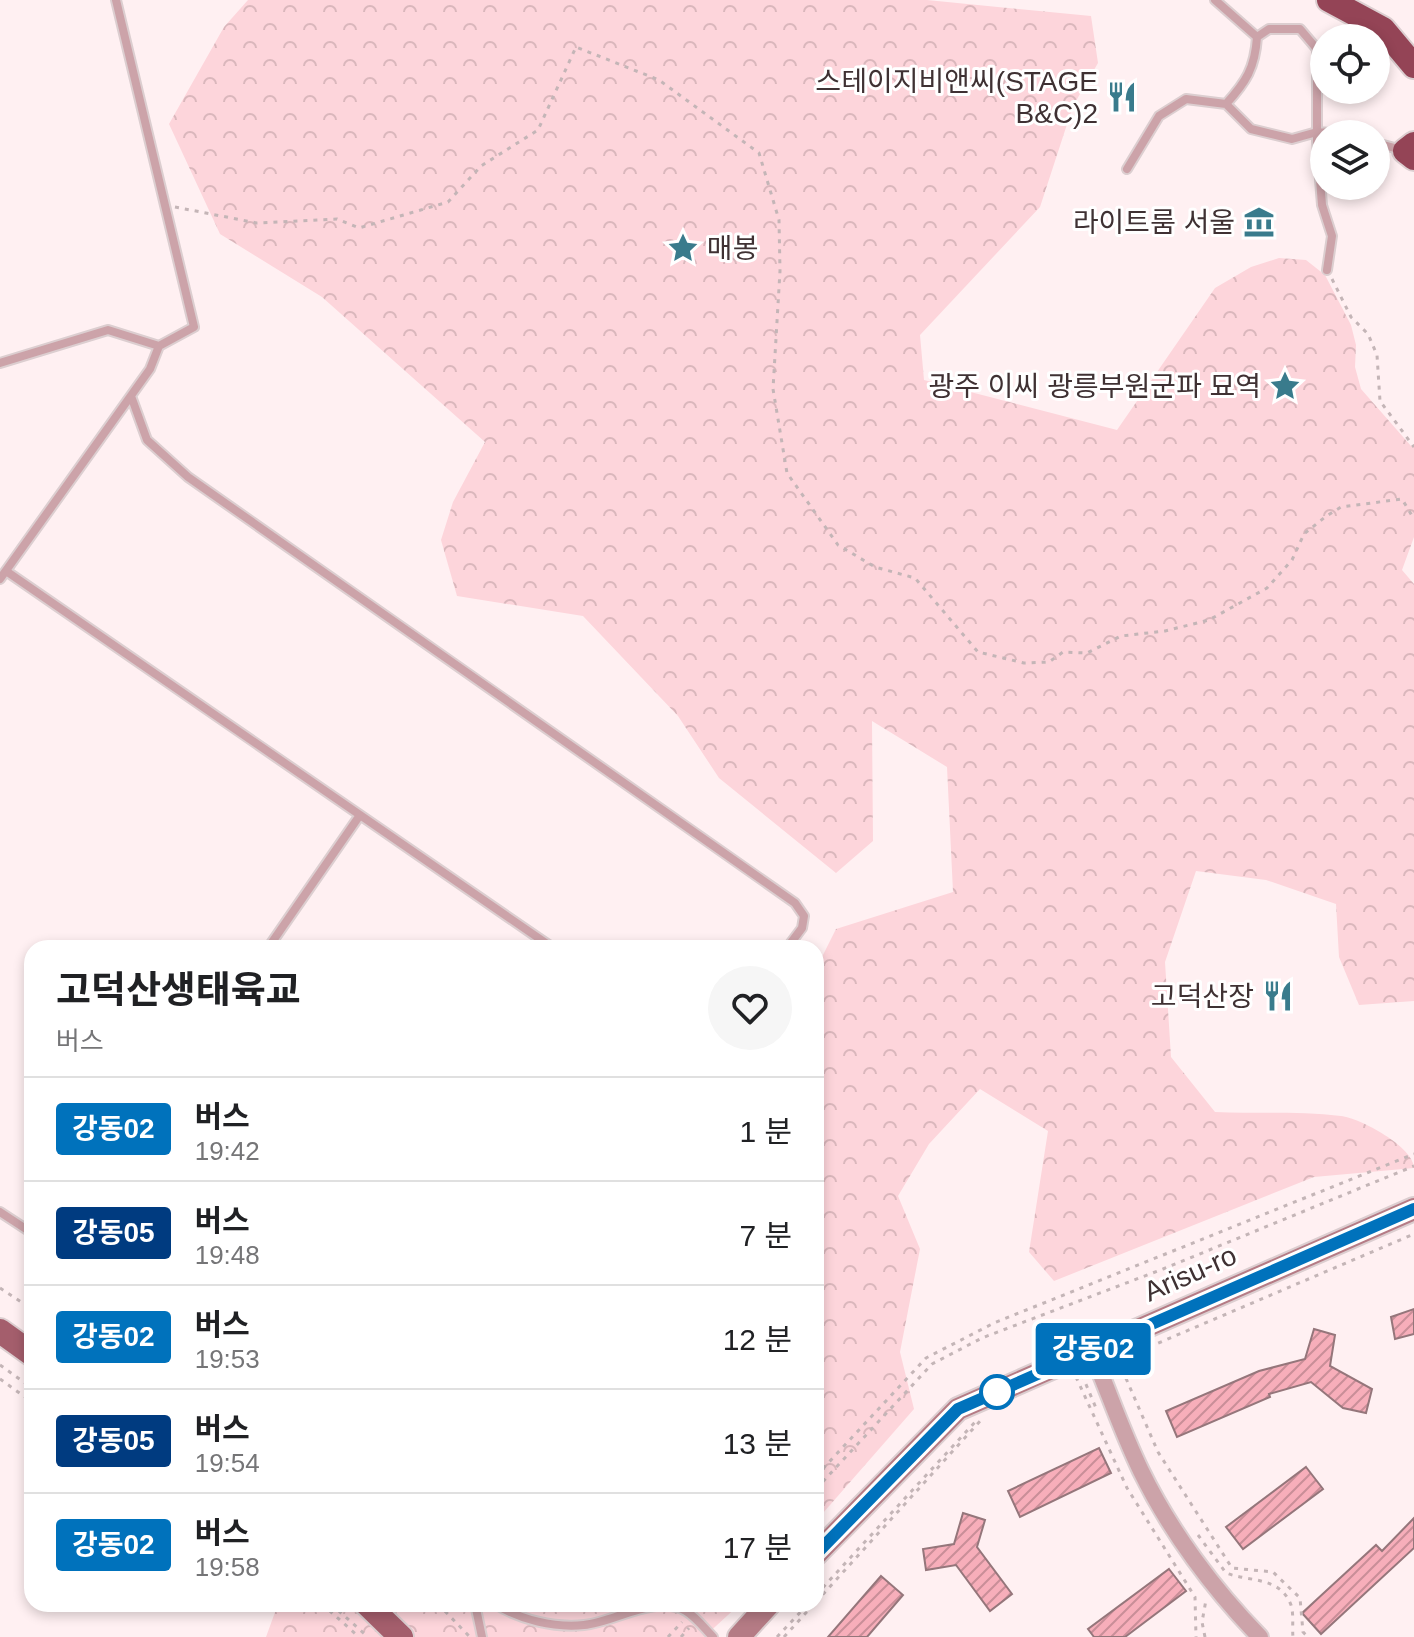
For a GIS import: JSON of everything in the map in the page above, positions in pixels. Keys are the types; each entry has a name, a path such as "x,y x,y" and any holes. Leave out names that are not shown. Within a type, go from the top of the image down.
{"highway":[{"path":"1329,0 1383,29 1414,66"}],"main road":[{"name":"Arisu-ro","path":"824,1546 958,1409 1414,1209"},
{"path":"0,1331 24,1348"},
{"path":"375,1612 401,1637"},
{"path":"739,1637 762,1612"}],"street":[{"path":"1091,1350 1141,1471 1172,1525 1238,1614 1260,1637"}],"lane":[{"path":"116,0 194,327 159,346 150,369 3,575 541,940"},
{"path":"1215,0 1257,37"},
{"path":"1257,37 1269,29 1286,27 1300,29 1311,37 1317,49 1319,72 1317,120"},
{"path":"1226,104 1248,79 1254,65 1257,37"},
{"path":"1127,169 1159,116 1186,99 1226,104 1251,129 1292,139 1310,134"},
{"path":"1390,148 1412,156"},
{"path":"1322,200 1332,236 1327,270"},
{"path":"0,363 108,330 159,346"},
{"path":"131,396 147,440 188,477 795,903 804,916 802,928 793,940"},
{"path":"274,940 360,815"},
{"path":"0,1212 24,1228"},
{"path":"477,1612 482,1637"},
{"path":"512,1612 530,1620 561,1626 587,1624 642,1612"},
{"path":"687,1612 713,1637"}],"path":[{"path":"164,205 257,223 337,219 359,228 448,202 481,166 538,130 576,47 659,80 759,153 779,220 780,271 773,389 787,473 838,545 875,567 915,578 978,652 1024,663 1049,662 1063,652 1087,653 1121,636 1165,631 1209,620 1267,588 1292,560 1304,534 1341,507 1402,499 1414,519"},
{"path":"1327,270 1351,317 1368,334 1377,355 1380,401 1414,447"},
{"path":"824,1467 926,1358 994,1323 1414,1154"},
{"path":"824,1480 932,1364 982,1338 1163,1269 1414,1166"},
{"path":"0,1288 24,1304"},
{"path":"1118,1360 1158,1452 1232,1568 1273,1572 1300,1598 1303,1632 1308,1637"},
{"path":"0,1365 24,1382"},
{"path":"0,1379 24,1396"},
{"path":"1193,1529 1226,1573 1262,1579 1281,1590 1292,1607 1293,1637"},
{"path":"331,1612 359,1637"},
{"path":"340,1612 368,1637"},
{"path":"446,1612 470,1637"},
{"path":"777,1637 800,1612"},
{"path":"784,1637 807,1612"}],"green space":[{"path":"248,0 927,0 1091,16 1098,63 1073,106 1040,207 920,335 924,380 1117,430 1215,288 1251,267 1279,258 1306,260 1325,275 1351,325 1356,345 1355,367 1361,389 1411,446 1414,445 1414,537 1402,570 1414,584 1414,1001 1359,1005 1339,957 1336,904 1266,880 1196,871 1165,962 1171,1057 1215,1112 1350,1118 1396,1143 1412,1160 1414,1168 1314,1177 1054,1281 1029,1252 1048,1131 980,1089 929,1144 898,1196 920,1249 900,1352 914,1409 824,1512 824,953 836,929 953,892 947,767 872,721 873,841 836,873 719,778 678,716 583,616 457,596 441,540 453,502 485,442 322,297 220,234 169,124 224,27"},
{"path":"275,1612 731,1612 704,1637 266,1637"}],"building":[{"path":"1414,1309 1414,1334 1395,1339 1391,1317"},
{"path":"1314,1329 1335,1335 1330,1366 1372,1389 1366,1413 1343,1408 1311,1382 1269,1394 1270,1397 1177,1437 1166,1411 1259,1371 1305,1359"},
{"path":"1099,1448 1111,1473 1020,1517 1008,1491"},
{"path":"1306,1467 1323,1489 1243,1549 1226,1527"},
{"path":"963,1513 985,1520 977,1547 1012,1594 990,1611 956,1565 926,1570 923,1549 954,1544"},
{"path":"1414,1518 1414,1548 1321,1634 1302,1613 1376,1545 1382,1551"},
{"path":"1169,1569 1186,1591 1125,1637 1094,1637 1088,1629"},
{"path":"881,1576 903,1595 867,1637 828,1637"}],"bus line":[{"name":"강동02","path":"824,1546 958,1409 1414,1209"}],"place":[{"name":"스테이지비앤씨(STAGE B&C)2","path":"1122,97"},
{"name":"라이트룸 서울","path":"1259,222"},
{"name":"매봉","path":"683,248"},
{"name":"광주 이씨 광릉부원군파 묘역","path":"1285,386"},
{"name":"고덕산장","path":"1278,996"}]}
